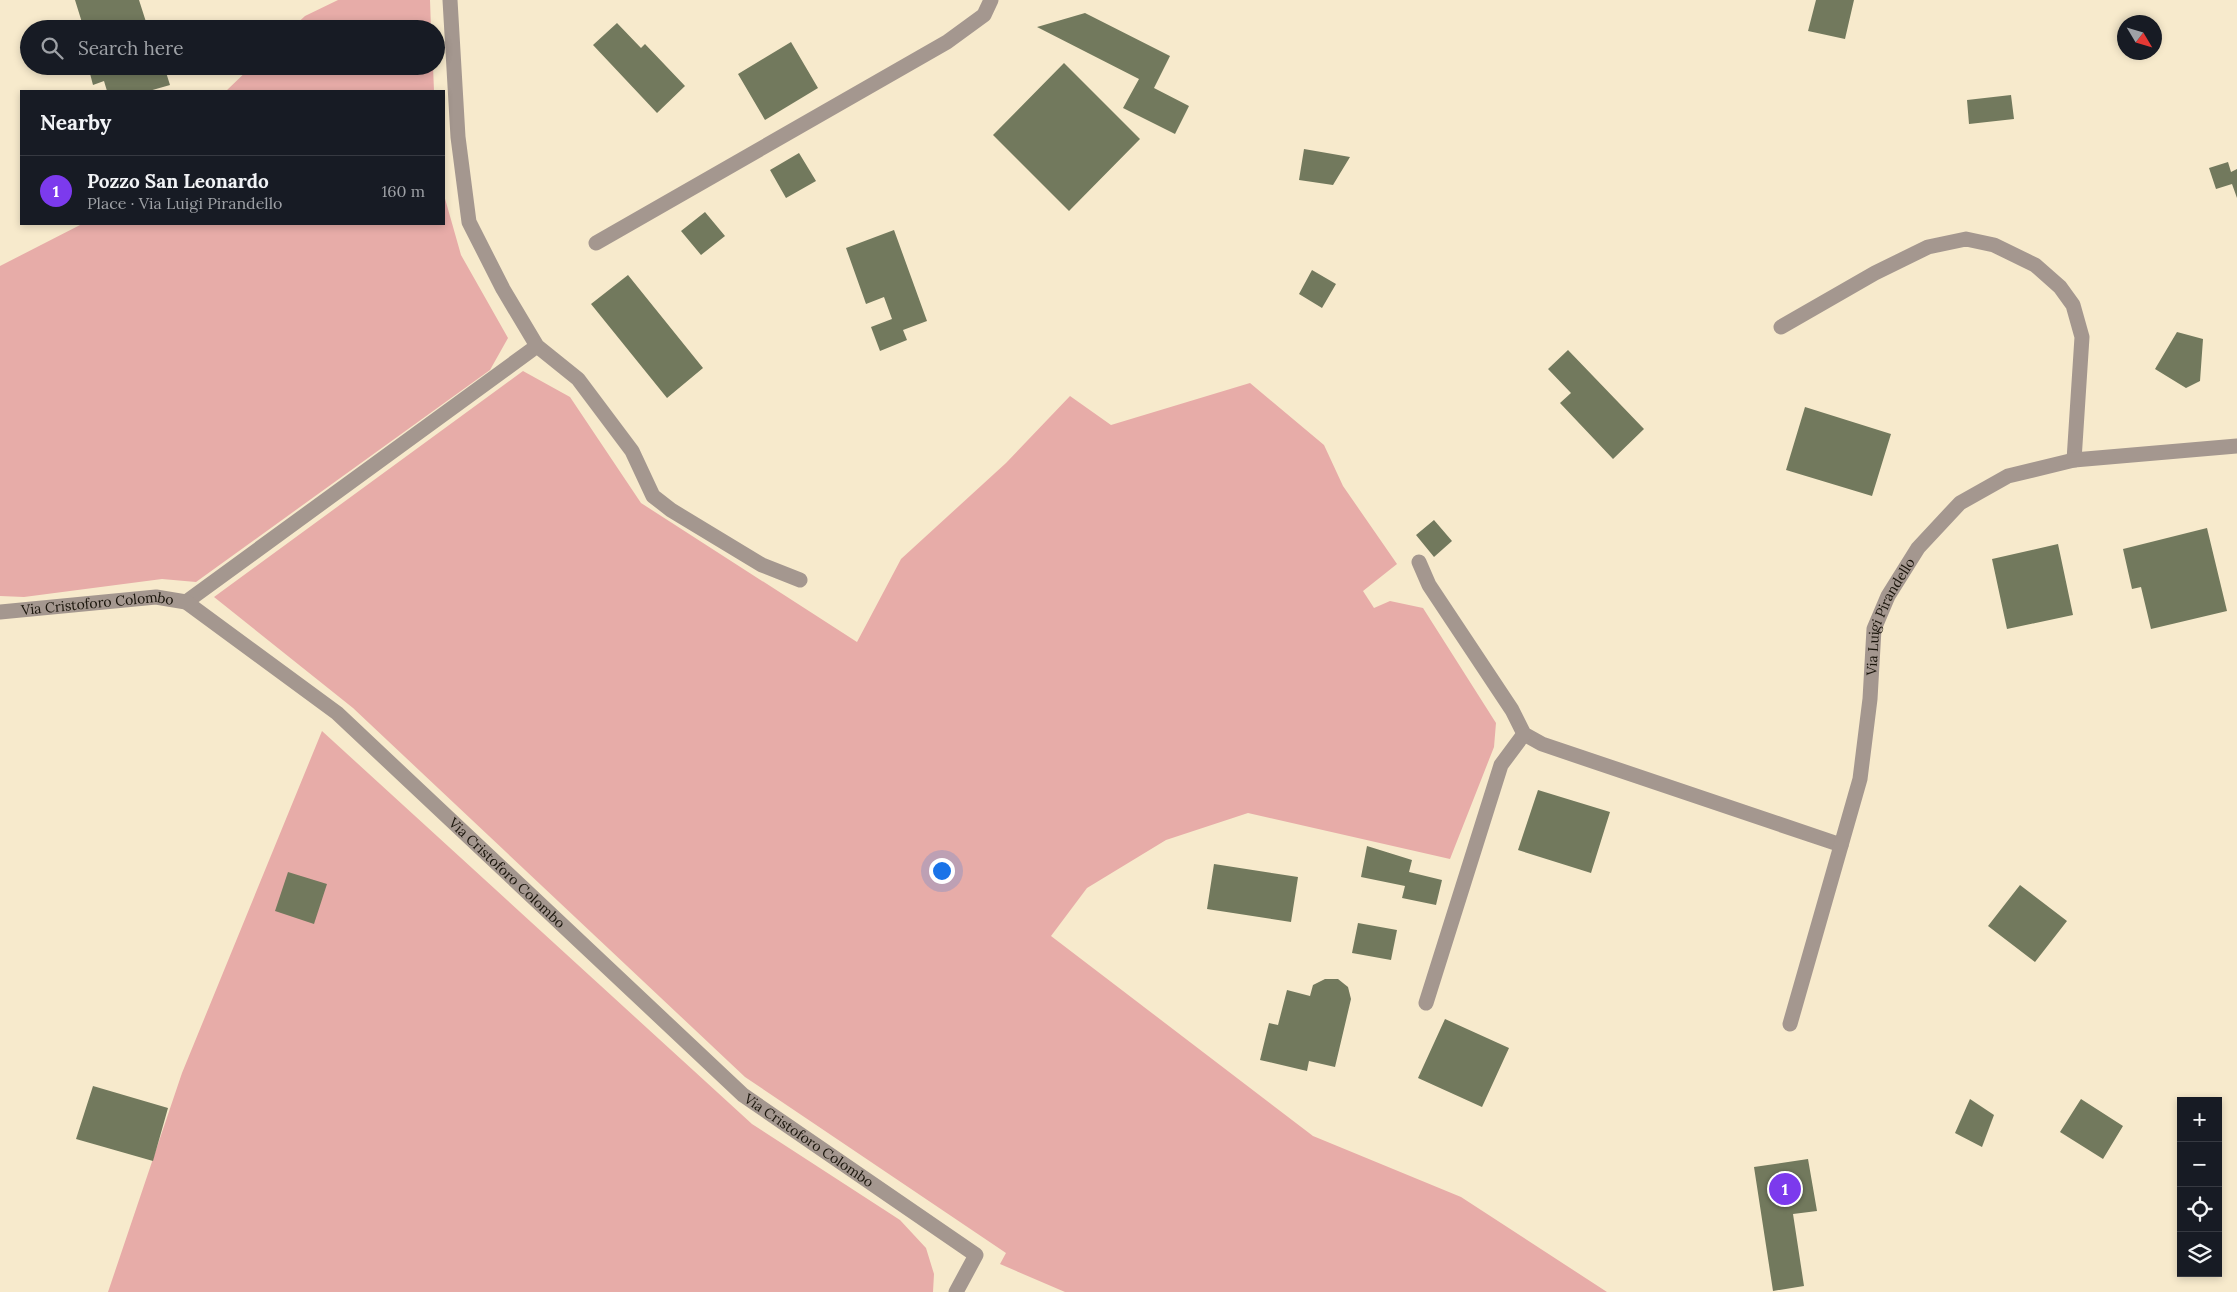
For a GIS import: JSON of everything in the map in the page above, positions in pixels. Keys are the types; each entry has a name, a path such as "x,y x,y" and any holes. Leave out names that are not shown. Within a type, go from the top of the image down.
{"street":[{"path":"450,0 458,137 469,222 502,289 537,346 578,379 632,451 653,496 671,510 762,565 800,580"},
{"path":"596,243 947,42 984,15 992,0"},
{"path":"1781,327 1875,273 1928,247 1966,240 1994,245 2035,265 2060,287 2072,306 2082,337 2074,460"},
{"path":"186,602 537,346"},
{"name":"Via Luigi Pirandello","path":"1790,1024 1860,779 1870,699 1874,628 1888,596 1918,548 1960,503 2008,476 2074,460 2237,446"},
{"path":"1419,562 1429,585 1512,710 1524,734 1542,744 1841,844"},
{"name":"Via Cristoforo Colombo","path":"0,612 156,596 186,602 337,713 743,1095 976,1255 956,1292"},
{"path":"1426,1003 1501,765 1524,734"}],"shaded area":[{"path":"338,0 430,0 431,20 301,20"},
{"path":"243,75 433,75 434,90 227,90"},
{"path":"445,199 461,255 508,338 490,370 196,582 162,579 24,597 0,596 0,266 80,225 445,225"},
{"path":"523,371 570,397 641,503 857,642 901,559 1006,463 1070,396 1111,425 1250,383 1324,445 1343,486 1397,564 1363,591 1374,608 1390,601 1423,608 1496,723 1494,747 1450,859 1248,813 1166,840 1087,888 1051,936 1313,1136 1461,1197 1607,1292 1065,1292 1000,1264 1006,1253 745,1077 353,708 214,597"},
{"path":"322,731 752,1124 900,1220 926,1248 934,1274 933,1292 108,1292 182,1073"}],"building":[{"path":"75,0 139,0 145,20 81,20"},
{"path":"1816,0 1854,0 1845,39 1808,31"},
{"path":"1085,13 1170,56 1154,88 1189,106 1175,134 1123,108 1139,79 1037,27"},
{"path":"617,23 641,48 645,44 685,86 657,113 593,45"},
{"path":"791,42 818,88 765,120 738,74"},
{"path":"1064,63 1140,139 1069,211 993,135"},
{"path":"90,75 167,75 170,85 152,90 107,90 104,81 93,85"},
{"path":"2011,95 2014,119 1969,124 1967,100"},
{"path":"1304,149 1350,157 1333,185 1299,180"},
{"path":"799,153 816,181 786,198 770,170"},
{"path":"2228,162 2231,172 2237,169 2237,198 2232,184 2216,189 2209,168"},
{"path":"705,212 725,236 701,255 681,231"},
{"path":"894,230 927,321 903,330 907,340 880,351 871,327 892,319 884,297 866,304 846,248"},
{"path":"1312,270 1336,284 1322,308 1299,294"},
{"path":"628,275 703,368 667,398 591,304"},
{"path":"2177,332 2203,339 2200,381 2186,388 2155,369"},
{"path":"1568,350 1644,429 1613,459 1560,403 1571,393 1548,369"},
{"path":"1805,407 1891,434 1872,496 1786,470"},
{"path":"1434,520 1452,541 1434,557 1416,535"},
{"path":"2207,528 2227,611 2151,629 2141,587 2132,589 2123,549"},
{"path":"2058,544 2073,615 2007,629 1992,559"},
{"path":"1538,790 1610,812 1591,873 1518,850"},
{"path":"1367,846 1412,860 1409,872 1442,880 1436,905 1402,898 1405,886 1361,877"},
{"path":"1214,864 1298,877 1291,922 1207,909"},
{"path":"288,872 327,884 314,924 275,911"},
{"path":"2020,885 2067,921 2035,962 1988,926"},
{"path":"1358,923 1397,930 1391,960 1352,953"},
{"path":"1325,979 1338,979 1348,987 1351,999 1335,1067 1309,1061 1307,1071 1260,1060 1269,1023 1278,1025 1287,990 1310,996 1313,985"},
{"path":"1445,1019 1509,1048 1482,1107 1418,1078"},
{"path":"93,1086 168,1108 153,1161 76,1139"},
{"path":"1970,1099 1994,1115 1982,1147 1955,1133"},
{"path":"2081,1099 2123,1126 2103,1159 2060,1132"},
{"path":"1808,1159 1817,1211 1793,1214 1804,1286 1773,1291 1754,1167"}],"place":[{"name":"Pozzo San Leonardo","path":"1785,1189"}]}
